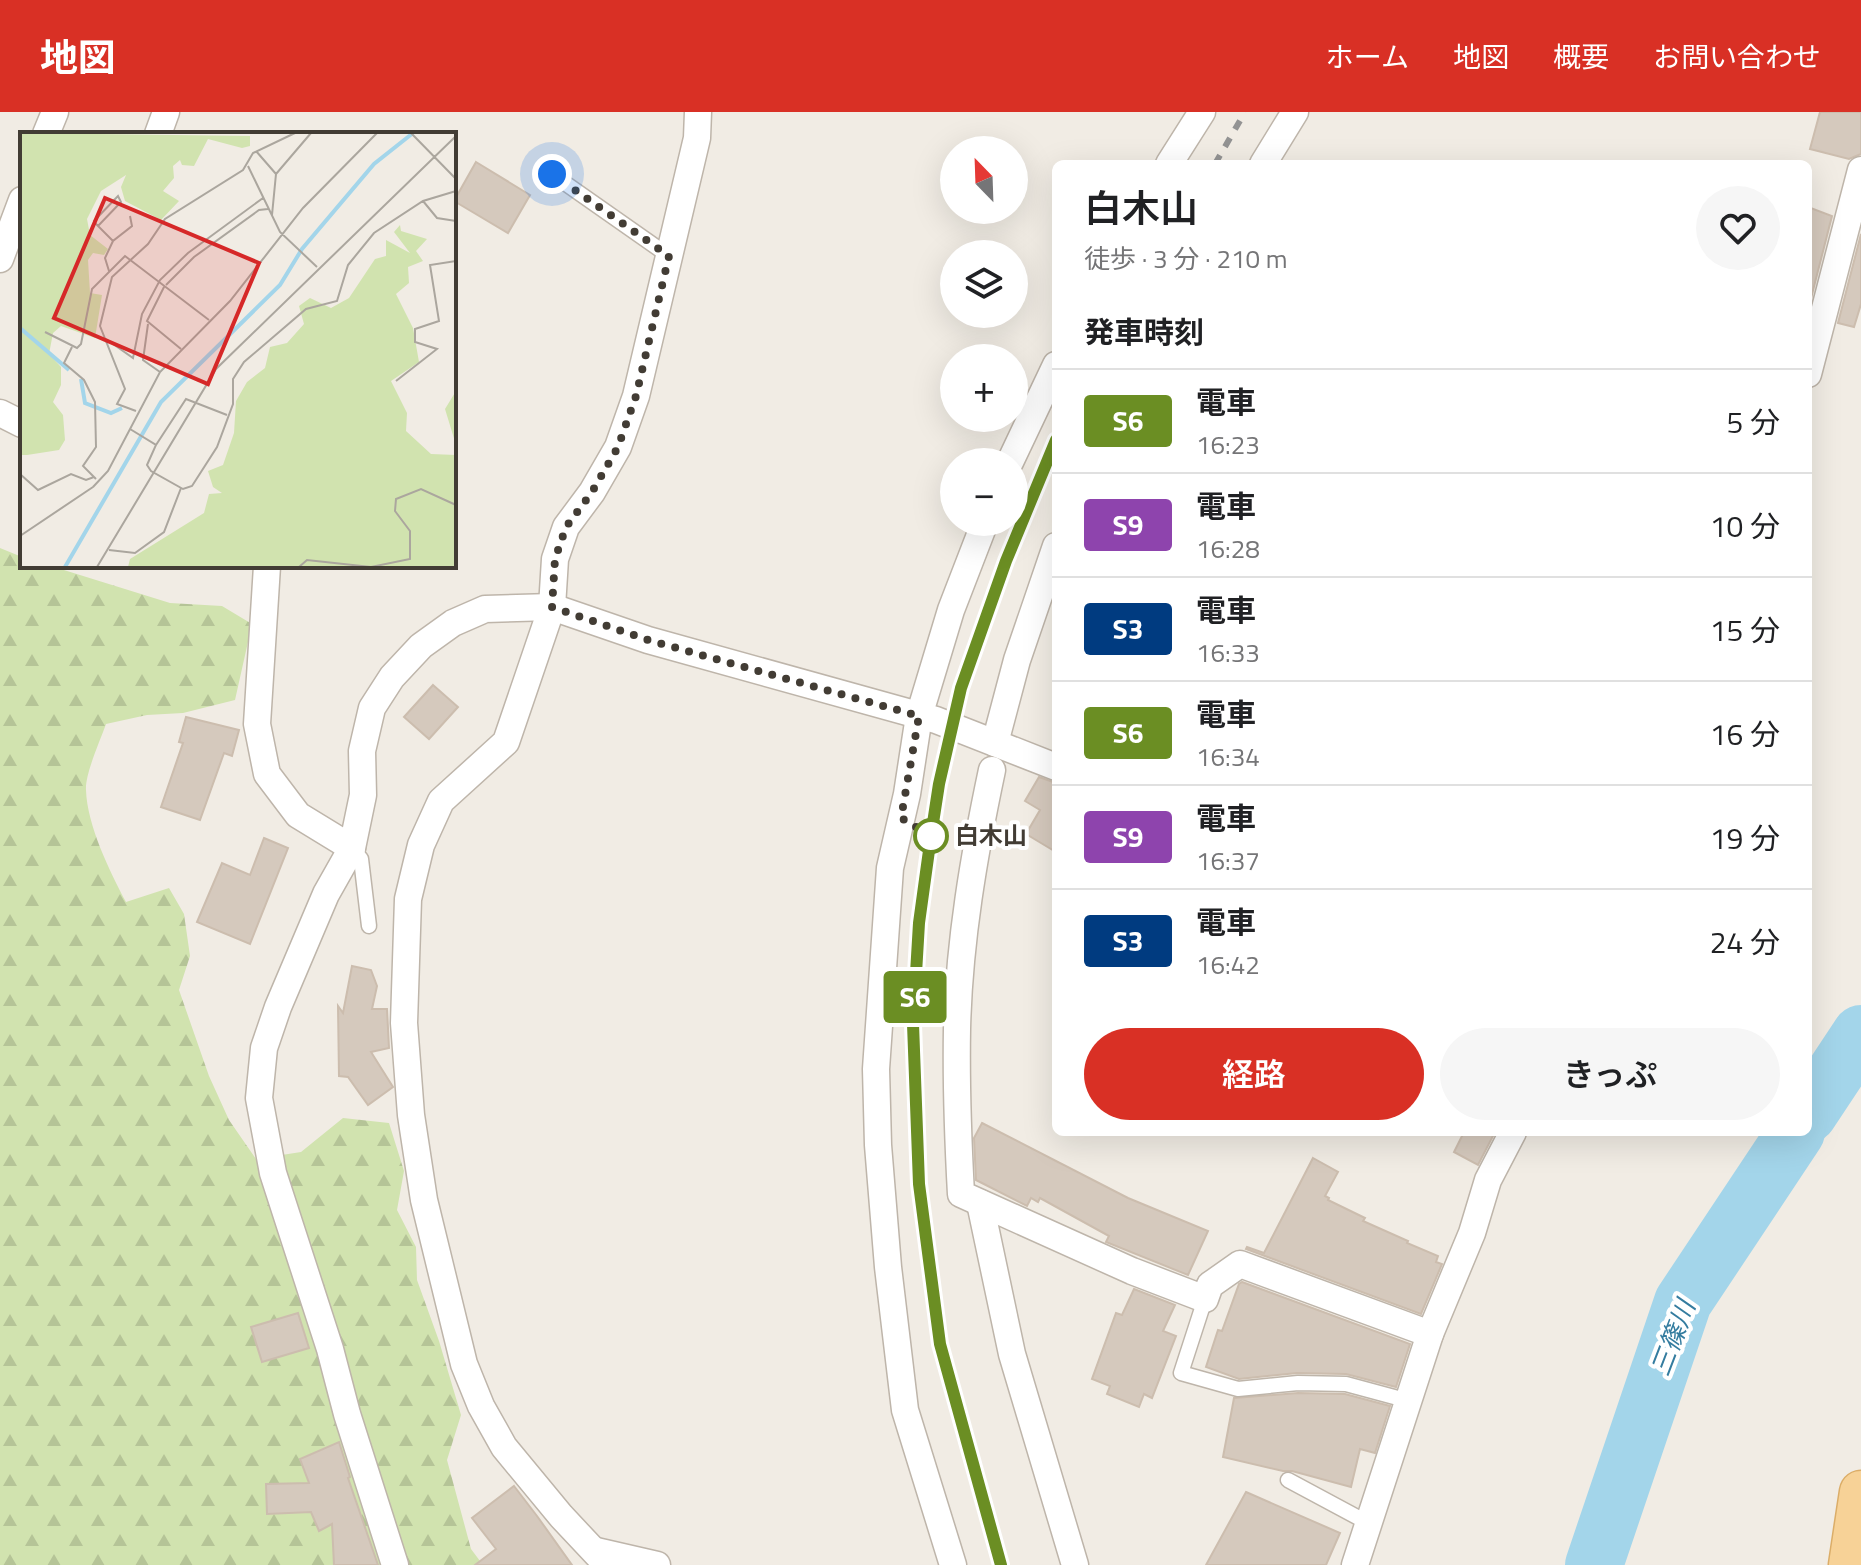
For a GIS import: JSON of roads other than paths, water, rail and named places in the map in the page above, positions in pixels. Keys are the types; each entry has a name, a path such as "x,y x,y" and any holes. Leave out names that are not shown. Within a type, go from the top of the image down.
{"main road":[{"path":"1850,1565 1861,1492"}],"street":[{"path":"47,132 55,112"},
{"path":"159,132 166,112"},
{"path":"657,1565 602,1558 561,1516 504,1447 481,1406 464,1364 424,1200 411,1115 404,1023 408,899 421,845 441,801 506,742 552,607 555,559 566,527 592,492 618,447 636,396 697,138 698,112"},
{"path":"1172,160 1202,112"},
{"path":"1265,160 1295,112"},
{"path":"1812,359 1861,170"},
{"path":"0,259 20,205"},
{"path":"1016,448 1052,372"},
{"path":"0,413 20,423"},
{"path":"953,1565 905,1410 888,1267 878,1145 876,1069 890,868 907,794 919,716 951,610 980,536"},
{"path":"995,743 1017,660 1052,558"},
{"path":"267,568 257,724 267,774 298,815 352,848"},
{"path":"395,1565 273,1173 259,1098 264,1048 278,1007 326,894 352,848 363,795 362,751 372,708 392,677 421,646 453,623 485,609 552,607 648,640 919,716 1052,765"},
{"path":"992,770 967,905 957,1028 961,1194 1132,1271 1205,1299 1210,1285 1240,1264 1430,1334"},
{"path":"1355,1565 1430,1334 1472,1233 1488,1180 1511,1136"},
{"path":"980,1203 1012,1354 1075,1565"}],"lane":[{"path":"552,174 669,256"},
{"path":"352,848 361,859 369,926"},
{"path":"1205,1299 1181,1373 1238,1389 1298,1383 1346,1384 1409,1401"},
{"path":"1288,1480 1370,1524"}],"waterway":[{"name":"三篠川","path":"1812,1108 1861,1034"},
{"name":"三篠川","path":"1594,1565 1683,1302 1793,1136"}],"railway":[{"path":"1217,160 1245,112"},
{"path":"1001,1565 940,1344 919,1184 913,1024 919,923 931,836 939,784 961,688 1006,561 1052,450"}],"train":[{"name":"S6","path":"1001,1565 940,1344 919,1184 913,1024 919,923 931,836 939,784 961,688 1006,561 1052,448"}],"place":[{"name":"白木山","path":"931,836"}]}
